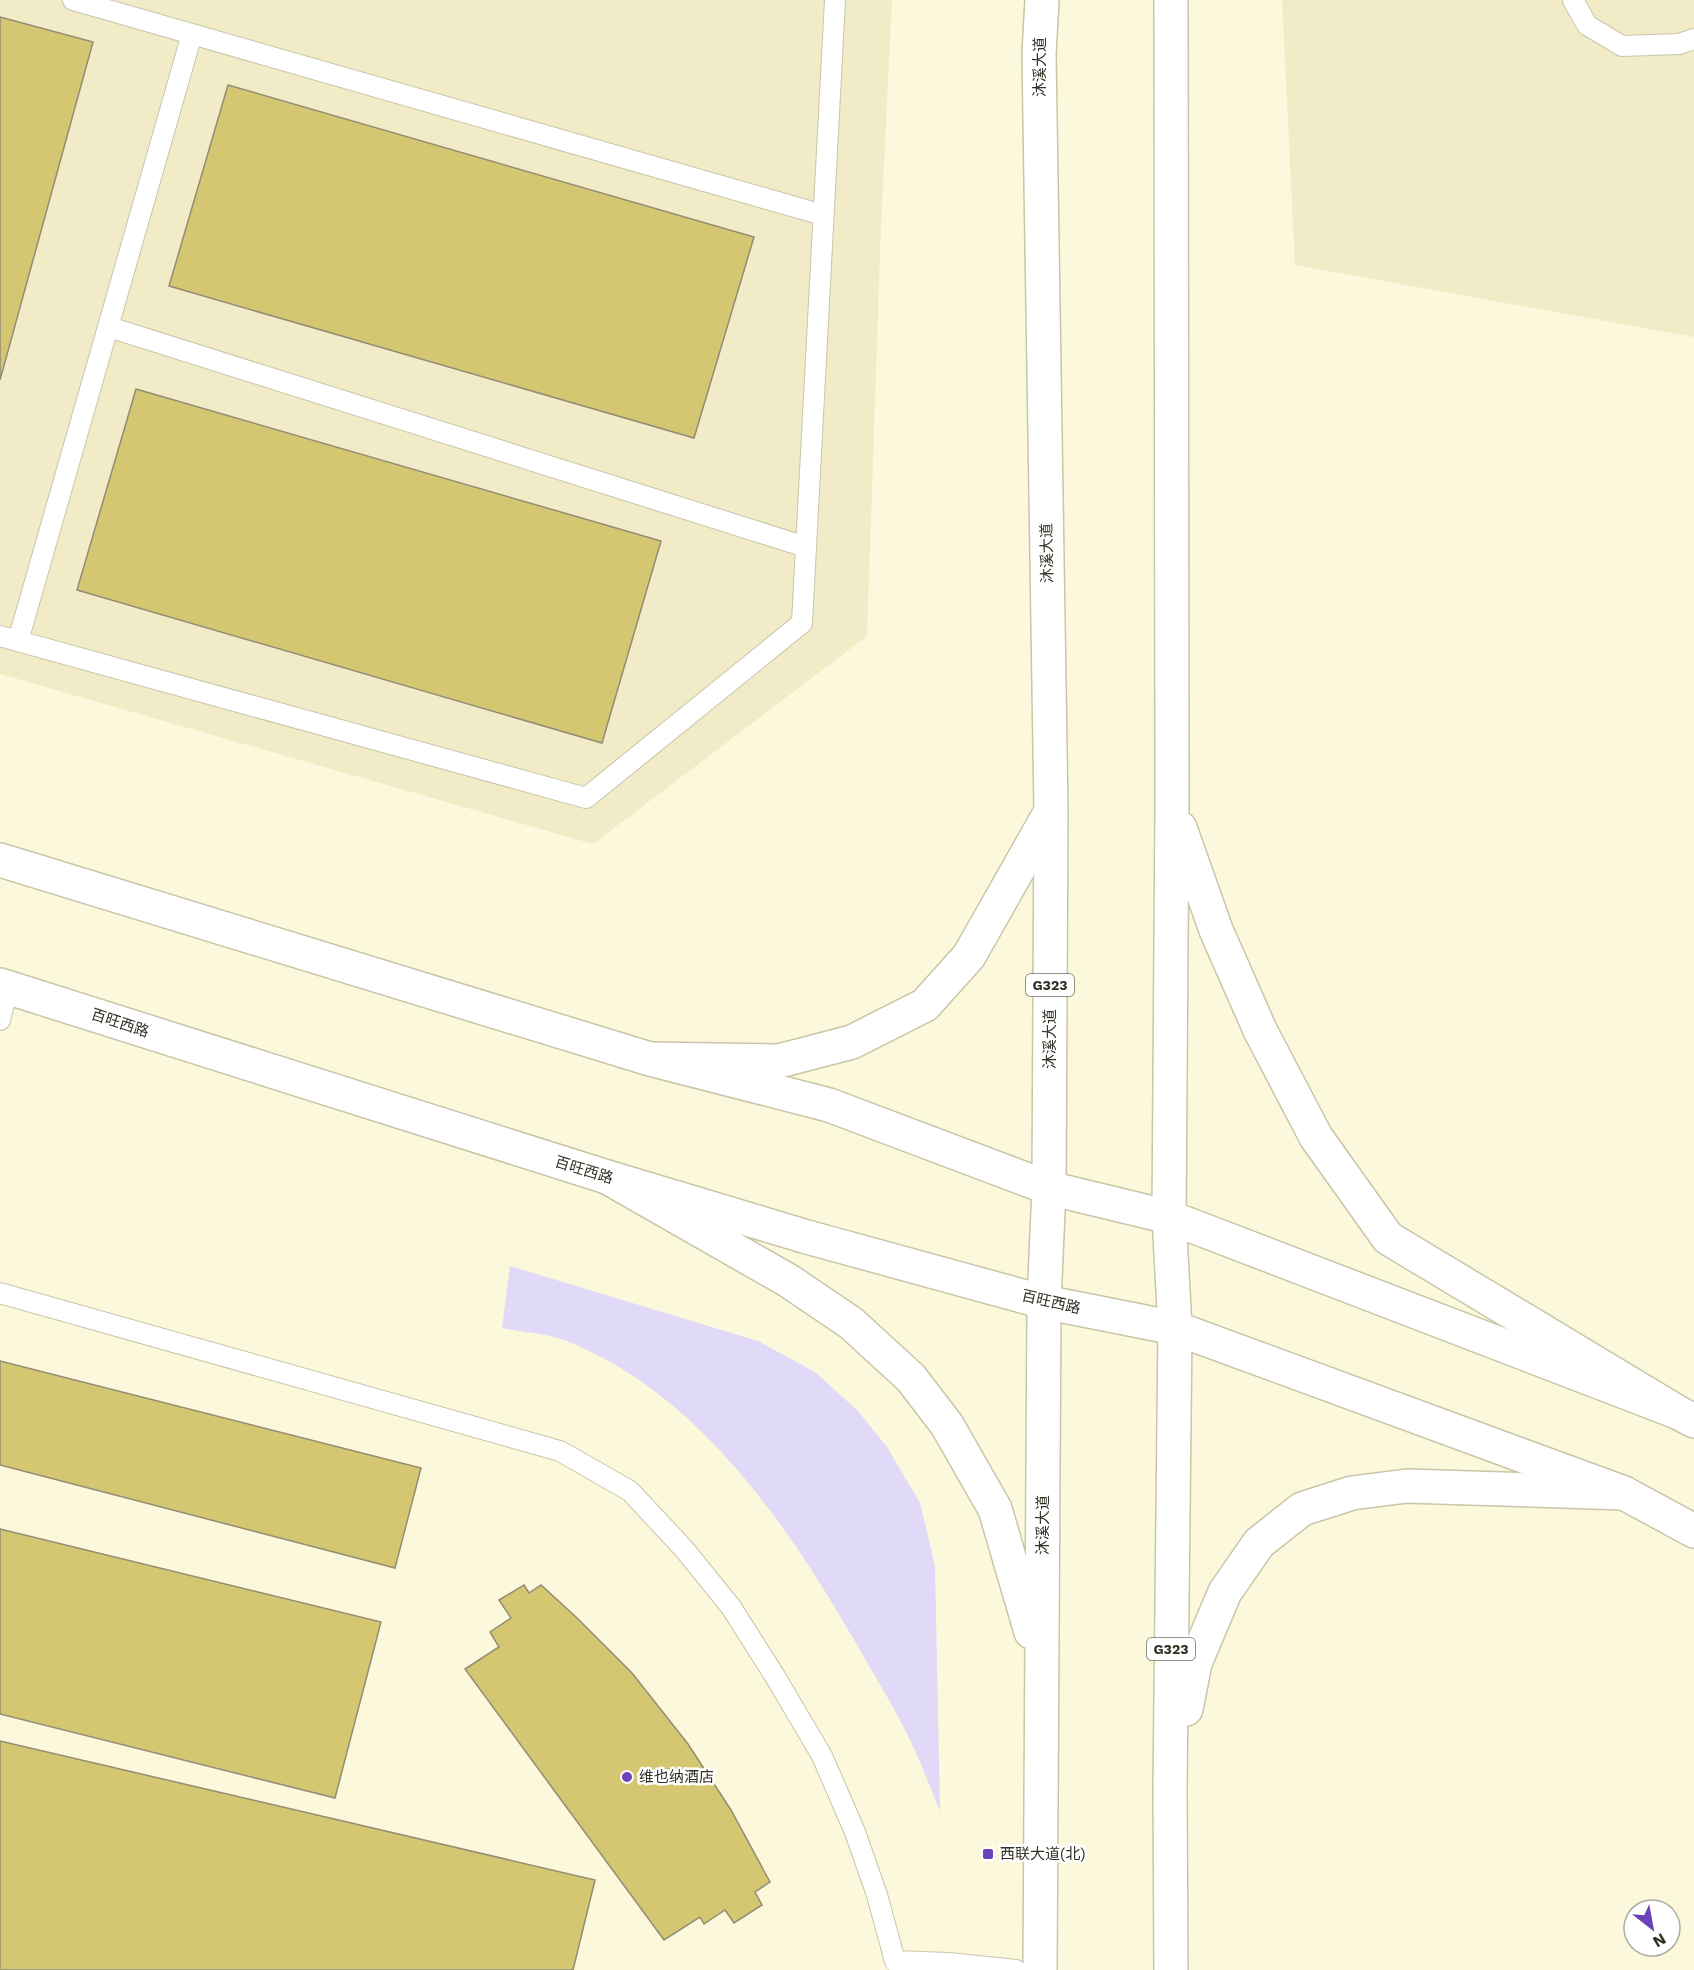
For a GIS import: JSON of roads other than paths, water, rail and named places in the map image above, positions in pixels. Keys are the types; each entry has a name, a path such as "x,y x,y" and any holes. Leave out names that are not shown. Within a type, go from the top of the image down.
{"main road":[{"name":"沐溪大道","path":"1041,1970 1044,1302 1050,1188 1051,812 1039,54 1042,0"},
{"name":"G323","path":"1171,0 1172,806 1169,1218 1174,1328 1170,1788 1171,1970"},
{"path":"1172,806 1216,930 1260,1030 1316,1137 1389,1238 1686,1416"},
{"path":"650,1059 779,1061 852,1042 925,1005 969,956 1051,812"},
{"path":"0,860 650,1059 829,1105 1050,1188 1169,1218 1686,1416"},
{"name":"百旺西路","path":"4,987 608,1177 807,1237 1044,1302 1174,1328 1624,1493 1694,1531"},
{"path":"608,1177 789,1281 851,1323 911,1378 947,1425 995,1509 1025,1607 1042,1677"},
{"path":"1170,1788 1195,1663 1225,1592 1259,1543 1302,1509 1352,1493 1407,1486 1624,1493"}],"lane":[{"path":"73,0 823,215"},
{"path":"192,34 108,327 9,638 586,798 802,623 834,0"},
{"path":"1573,0 1587,25 1622,46 1679,44 1694,39"},
{"path":"108,327 806,547"},
{"path":"0,1020 4,987"},
{"path":"0,1293 560,1451 630,1491 684,1549 730,1607 776,1678 822,1756 855,1832 877,1895 896,1961 949,1963 1016,1970"}],"place":[{"name":"维也纳酒店","path":"627,1777"},
{"name":"西联大道(北)","path":"988,1854"}]}
